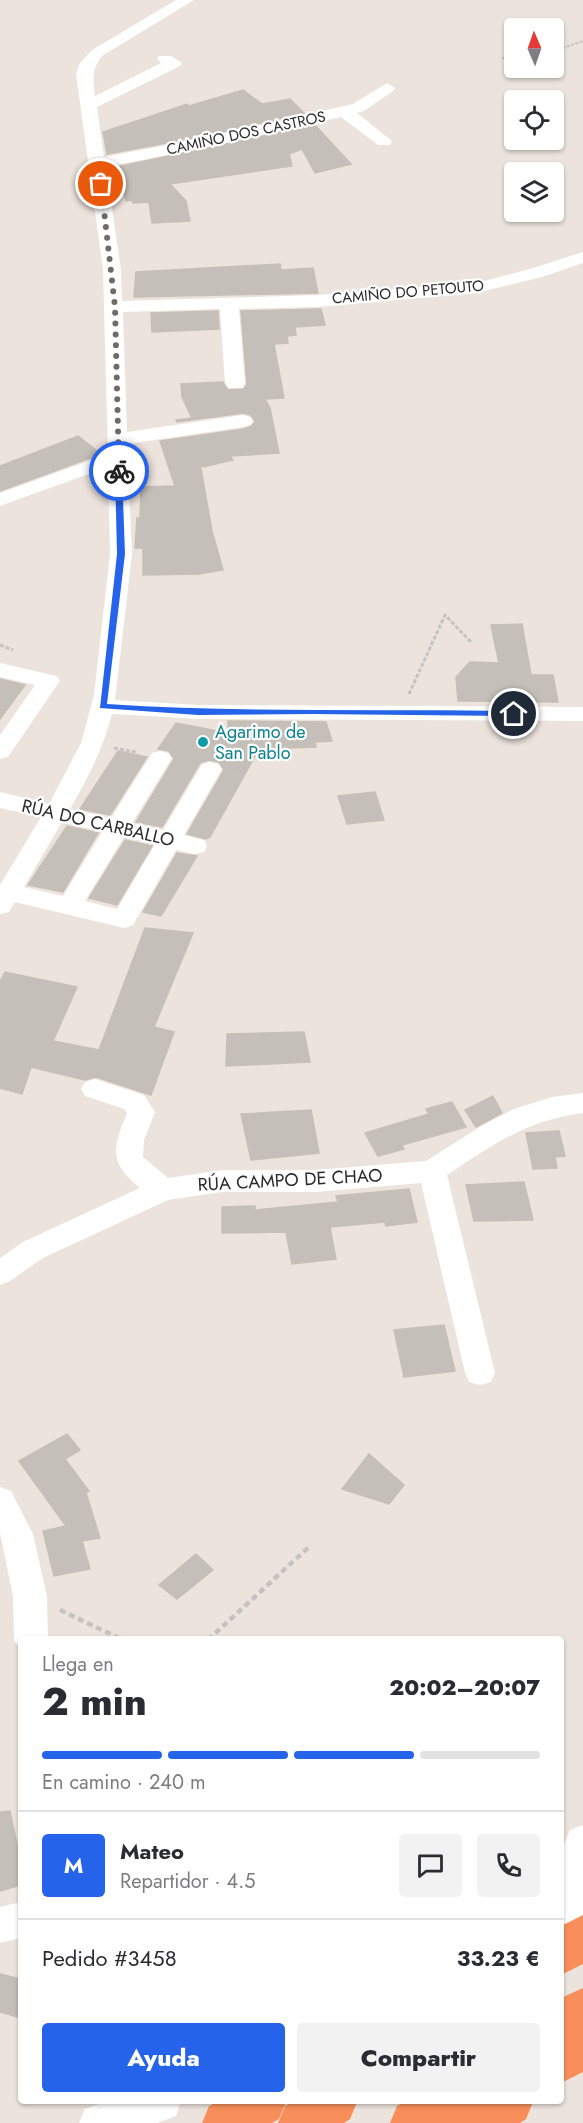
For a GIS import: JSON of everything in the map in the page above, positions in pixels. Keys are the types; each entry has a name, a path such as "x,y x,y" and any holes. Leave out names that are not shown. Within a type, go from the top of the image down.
{"highway":[{"path":"564,2023 583,2011"},
{"path":"564,2058 583,2043"},
{"path":"226,2123 259,2104"},
{"path":"302,2123 330,2104"},
{"path":"414,2123 443,2104"},
{"path":"478,2123 506,2104"}],"street":[{"path":"187,0 97,53 88,63 84,74 98,163 115,307 121,554 103,706 93,743 78,775 5,899 69,906 124,919 210,770"},
{"path":"89,105 174,63 165,59"},
{"name":"CAMIÑO DOS CASTROS","path":"98,163 345,112 358,108 387,88"},
{"path":"345,112 384,141"},
{"name":"CAMIÑO DO PETOUTO","path":"115,307 317,301 476,288 583,258"},
{"path":"230,303 235,384"},
{"path":"0,500 118,448 243,421"},
{"path":"0,670 49,681 0,752"},
{"path":"103,706 198,712 583,714"},
{"path":"69,906 160,758"},
{"name":"RÚA DO CARBALLO","path":"0,800 55,815 195,846"},
{"path":"95,1089 134,1102 141,1112 129,1143 128,1154 136,1170 163,1190"},
{"name":"RÚA CAMPO DE CHAO","path":"0,1273 33,1250 163,1190 222,1181 316,1181 432,1171 493,1132 524,1116 552,1107 583,1103"},
{"path":"432,1171 480,1373"},
{"path":"0,1502 17,1534 30,1596 31,1636"},
{"path":"0,1925 18,1921"},
{"path":"99,2123 156,2104"}],"path":[{"path":"564,48 583,41"},
{"path":"430,714 405,703 445,615 471,642"},
{"path":"212,1636 311,1545"},
{"path":"30,1596 115,1636"}],"building":[{"path":"243,90 262,104 290,99 304,113 209,135 107,154 103,132 187,104 189,106"},
{"path":"315,125 351,164 315,173 302,149 289,154 292,166 170,184 186,201 190,221 152,223 149,202 126,201 120,176 112,168"},
{"path":"280,264 281,270 313,268 318,293 134,297 136,272"},
{"path":"321,309 325,325 295,327 296,335 287,336 288,343 274,344 284,398 265,399 270,408 279,453 230,456 233,460 203,467 200,463 212,531 223,570 199,574 143,575 143,548 135,548 137,518 140,518 141,487 175,486 160,441 244,429 252,426 255,421 251,415 243,413 177,422 176,420 192,418 182,397 181,384 223,382 228,390 244,389 247,384 241,311"},
{"path":"218,311 219,329 152,332 151,313"},
{"path":"78,436 101,454 0,491 0,466"},
{"path":"522,624 531,675 553,675 558,702 458,701 456,677 470,662 499,663 491,625"},
{"path":"0,679 25,685 0,719"},
{"path":"228,721 326,722 332,741 315,742 316,747 259,749 210,837 206,839 187,834 224,770 219,762 209,760 200,763 162,827 136,822 174,759 169,751 158,749 176,723 228,733"},
{"path":"118,751 147,757 110,815 80,809"},
{"path":"375,792 384,820 347,824 338,796"},
{"path":"67,826 98,833 63,892 28,885"},
{"path":"125,840 152,846 117,905 89,898"},
{"path":"177,853 197,856 161,916 143,912"},
{"path":"145,928 193,933 154,1027 174,1032 151,1095 96,1077 85,1080 31,1067 22,1094 0,1088 0,982 5,972 77,987 53,1041 99,1050"},
{"path":"304,1032 310,1062 226,1066 227,1034"},
{"path":"493,1096 502,1113 476,1127 465,1110"},
{"path":"452,1102 466,1127 402,1145 404,1149 378,1156 365,1133 429,1114 426,1109"},
{"path":"311,1110 319,1153 251,1160 241,1114"},
{"path":"559,1131 565,1156 555,1157 557,1168 533,1169 526,1133"},
{"path":"524,1182 533,1220 474,1221 466,1185"},
{"path":"409,1189 417,1222 386,1226 385,1222 330,1227 336,1259 292,1264 286,1232 222,1233 222,1207 255,1206 255,1210 338,1202 336,1196"},
{"path":"444,1325 455,1371 404,1377 394,1330"},
{"path":"67,1434 80,1450 65,1459 89,1491 86,1493 100,1538 82,1541 90,1569 54,1576 43,1531 66,1526 19,1461"},
{"path":"369,1454 404,1485 389,1504 342,1489"},
{"path":"196,1554 213,1570 177,1599 159,1585"},
{"path":"10,1811 18,1850 18,1886 0,1891 0,1812"},
{"path":"0,1974 18,1978 18,2017 0,2012"}],"way so far":[{"path":"101,184 115,307 119,471"}],"place":[{"name":"Agarimo de San Pablo","path":"203,742"}],"route":[{"path":"119,471 121,554 103,706 198,712 514,714"}]}
